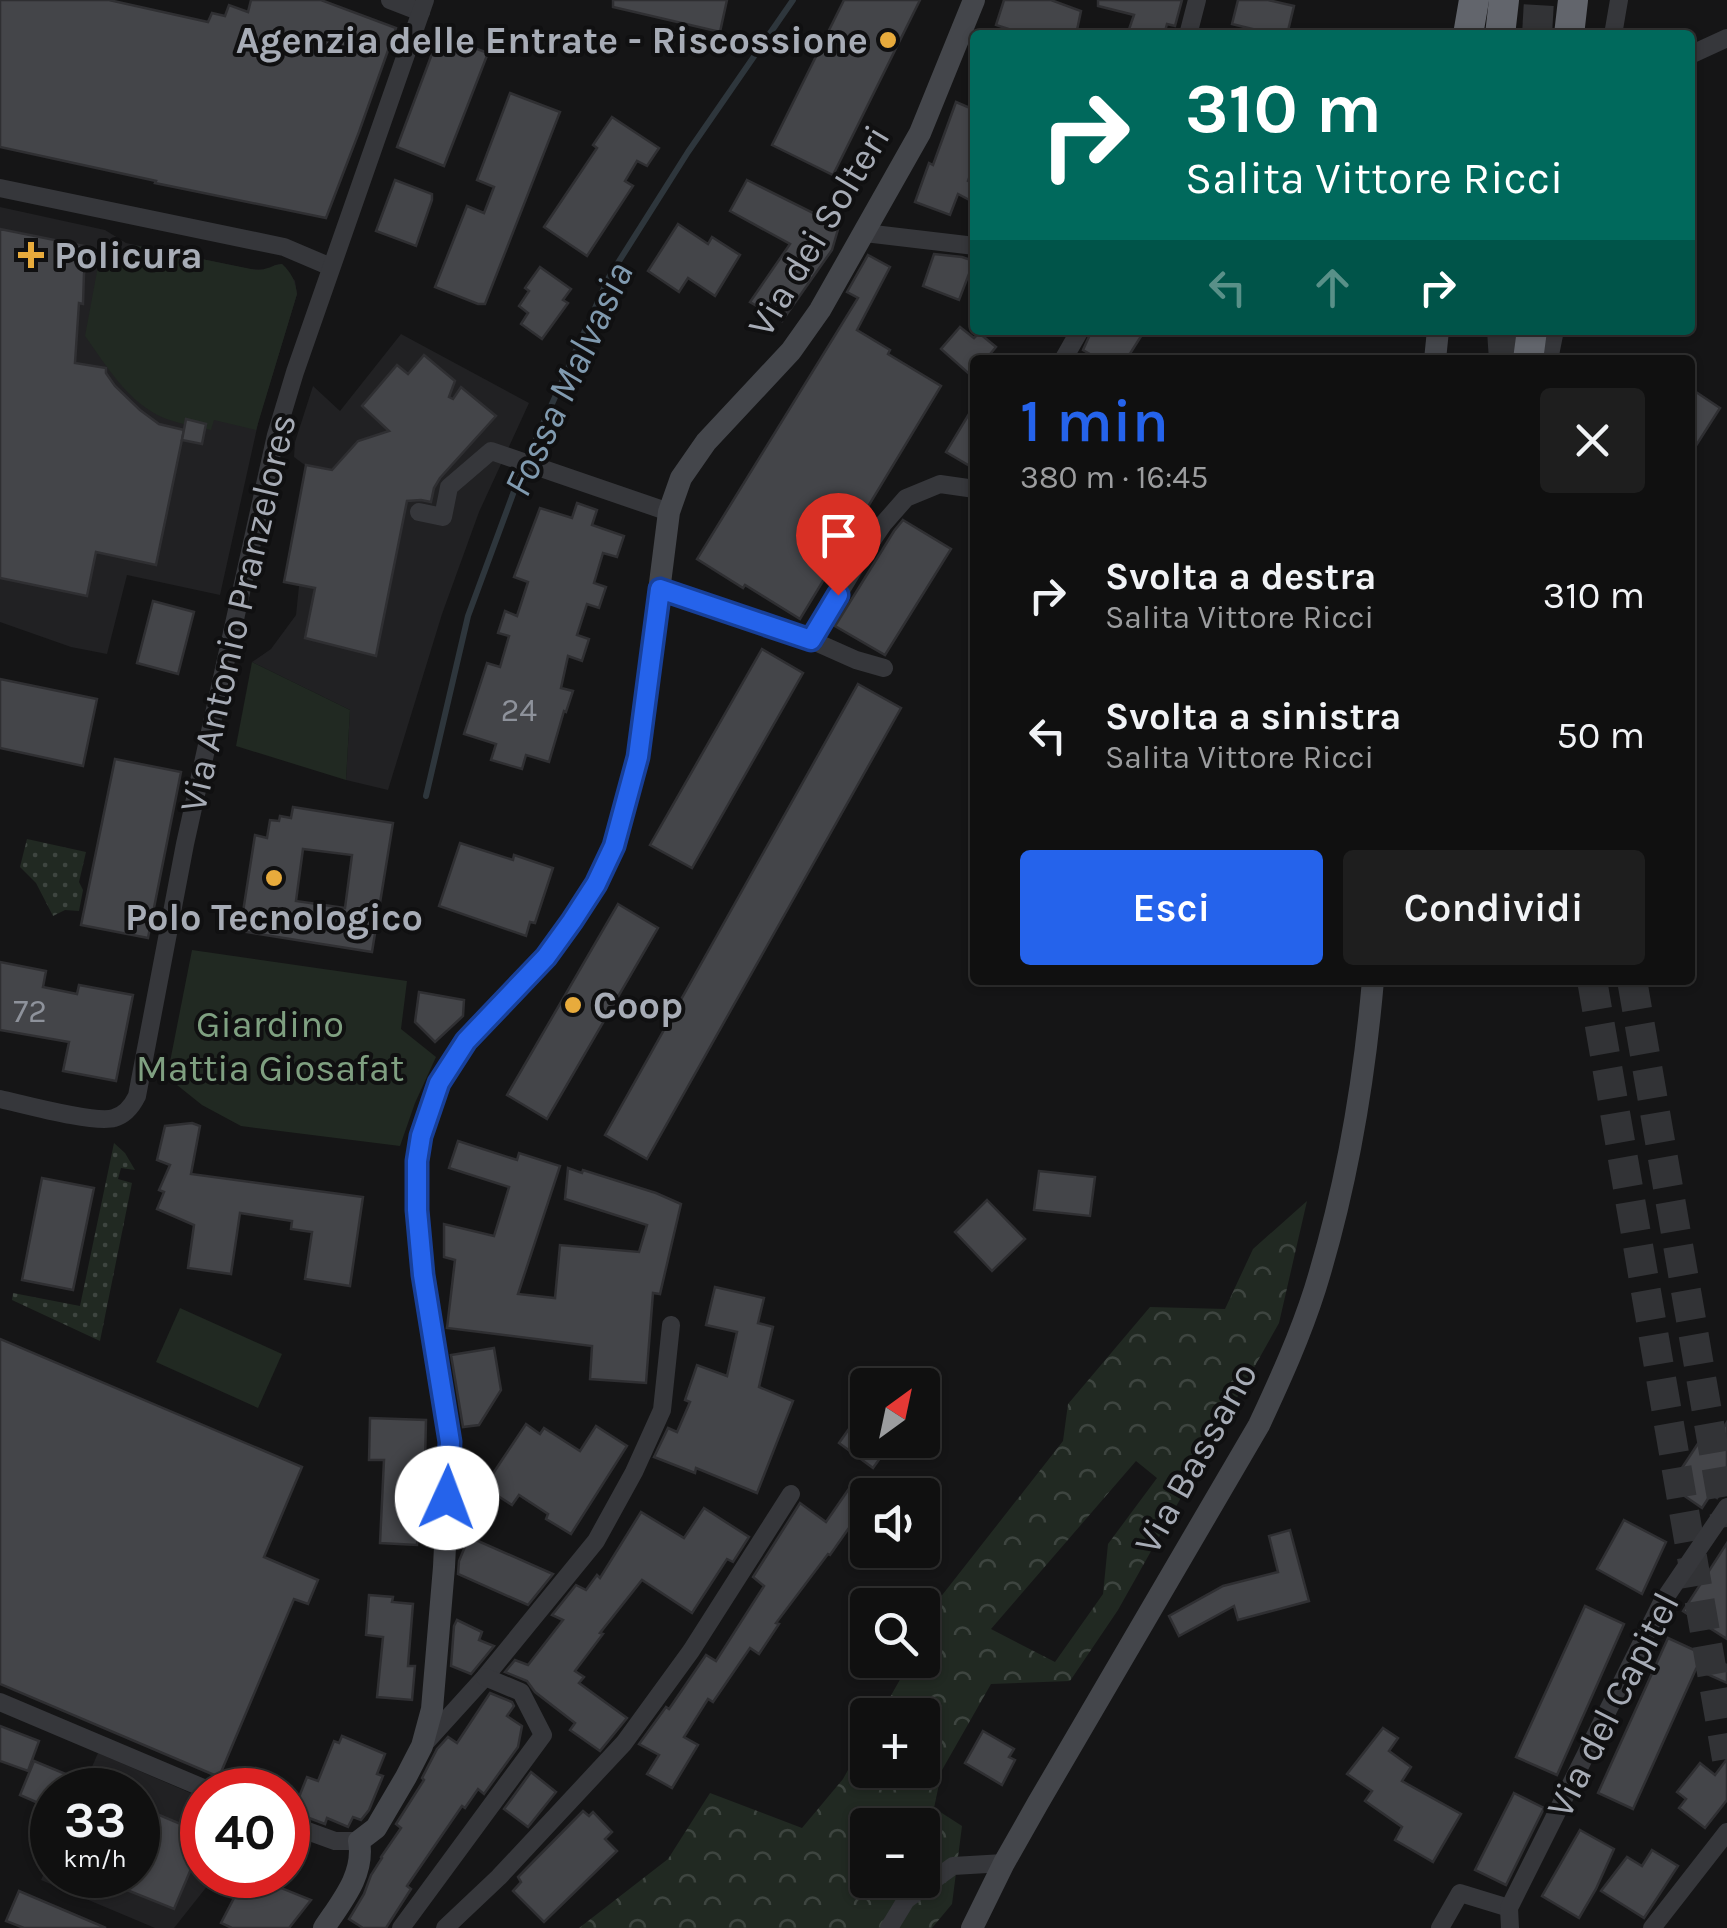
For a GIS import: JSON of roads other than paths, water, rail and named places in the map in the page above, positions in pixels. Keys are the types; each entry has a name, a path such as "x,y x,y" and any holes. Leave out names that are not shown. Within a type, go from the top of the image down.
{"highway":[{"path":"1469,30 1474,0"},
{"path":"1501,30 1504,0"},
{"path":"1570,30 1573,0"}],"street":[{"path":"390,0 423,6"},
{"name":"Via dei Solteri","path":"358,1840 376,1828 422,1746 432,1709 450,1442 420,1247 417,1161 421,1136 439,1083 466,1041 546,957 589,895 614,846 638,757 669,512 681,478 706,442 796,345 865,233 920,133 974,0"},
{"path":"1189,30 1197,0"},
{"path":"1614,30 1619,0"},
{"name":"Via Antonio Pranzelores","path":"0,1099 104,1120 124,1114 137,1096 192,812 276,435 423,6"},
{"path":"1695,53 1727,38"},
{"path":"0,188 284,247 332,267"},
{"path":"865,233 970,245"},
{"path":"420,512 443,517 449,487 491,450 669,512"},
{"path":"811,640 862,555 906,498 940,484 970,491"},
{"path":"660,589 884,668"},
{"name":"Via Bassano","path":"972,1928 1004,1863 1259,1425 1280,1381 1314,1291 1341,1192 1358,1107 1374,985"},
{"path":"422,1746 596,1541 662,1410 670,1324"},
{"path":"445,1928 624,1743 691,1652 792,1494"},
{"name":"Via del Capitel","path":"1510,1928 1509,1908 1661,1604 1727,1507"},
{"path":"401,1928 543,1735 521,1692 484,1677"},
{"path":"0,1702 180,1778"},
{"path":"310,1832 334,1841 358,1840 361,1860 348,1891 324,1928"},
{"path":"1652,1928 1727,1832"},
{"path":"889,1928 906,1900 952,1866 1004,1863"},
{"path":"1440,1928 1460,1893 1509,1908"}],"waterway":[{"name":"Fossa Malvasia","path":"426,796 468,616 520,475 609,277 688,152 793,0"}],"tunnel":[{"path":"1537,30 1539,0"},
{"path":"1502,335 1504,355"},
{"path":"1593,985 1727,1759"},
{"path":"1633,985 1727,1527"}],"place":[{"name":"Agenzia delle Entrate - Riscossione","path":"888,40"},
{"name":"Policura","path":"31,255"},
{"name":"Polo Tecnologico","path":"274,878"},
{"name":"Coop","path":"573,1005"}],"park label":[{"name":"Giardino Mattia Giosafat","path":"270,1046"}]}
